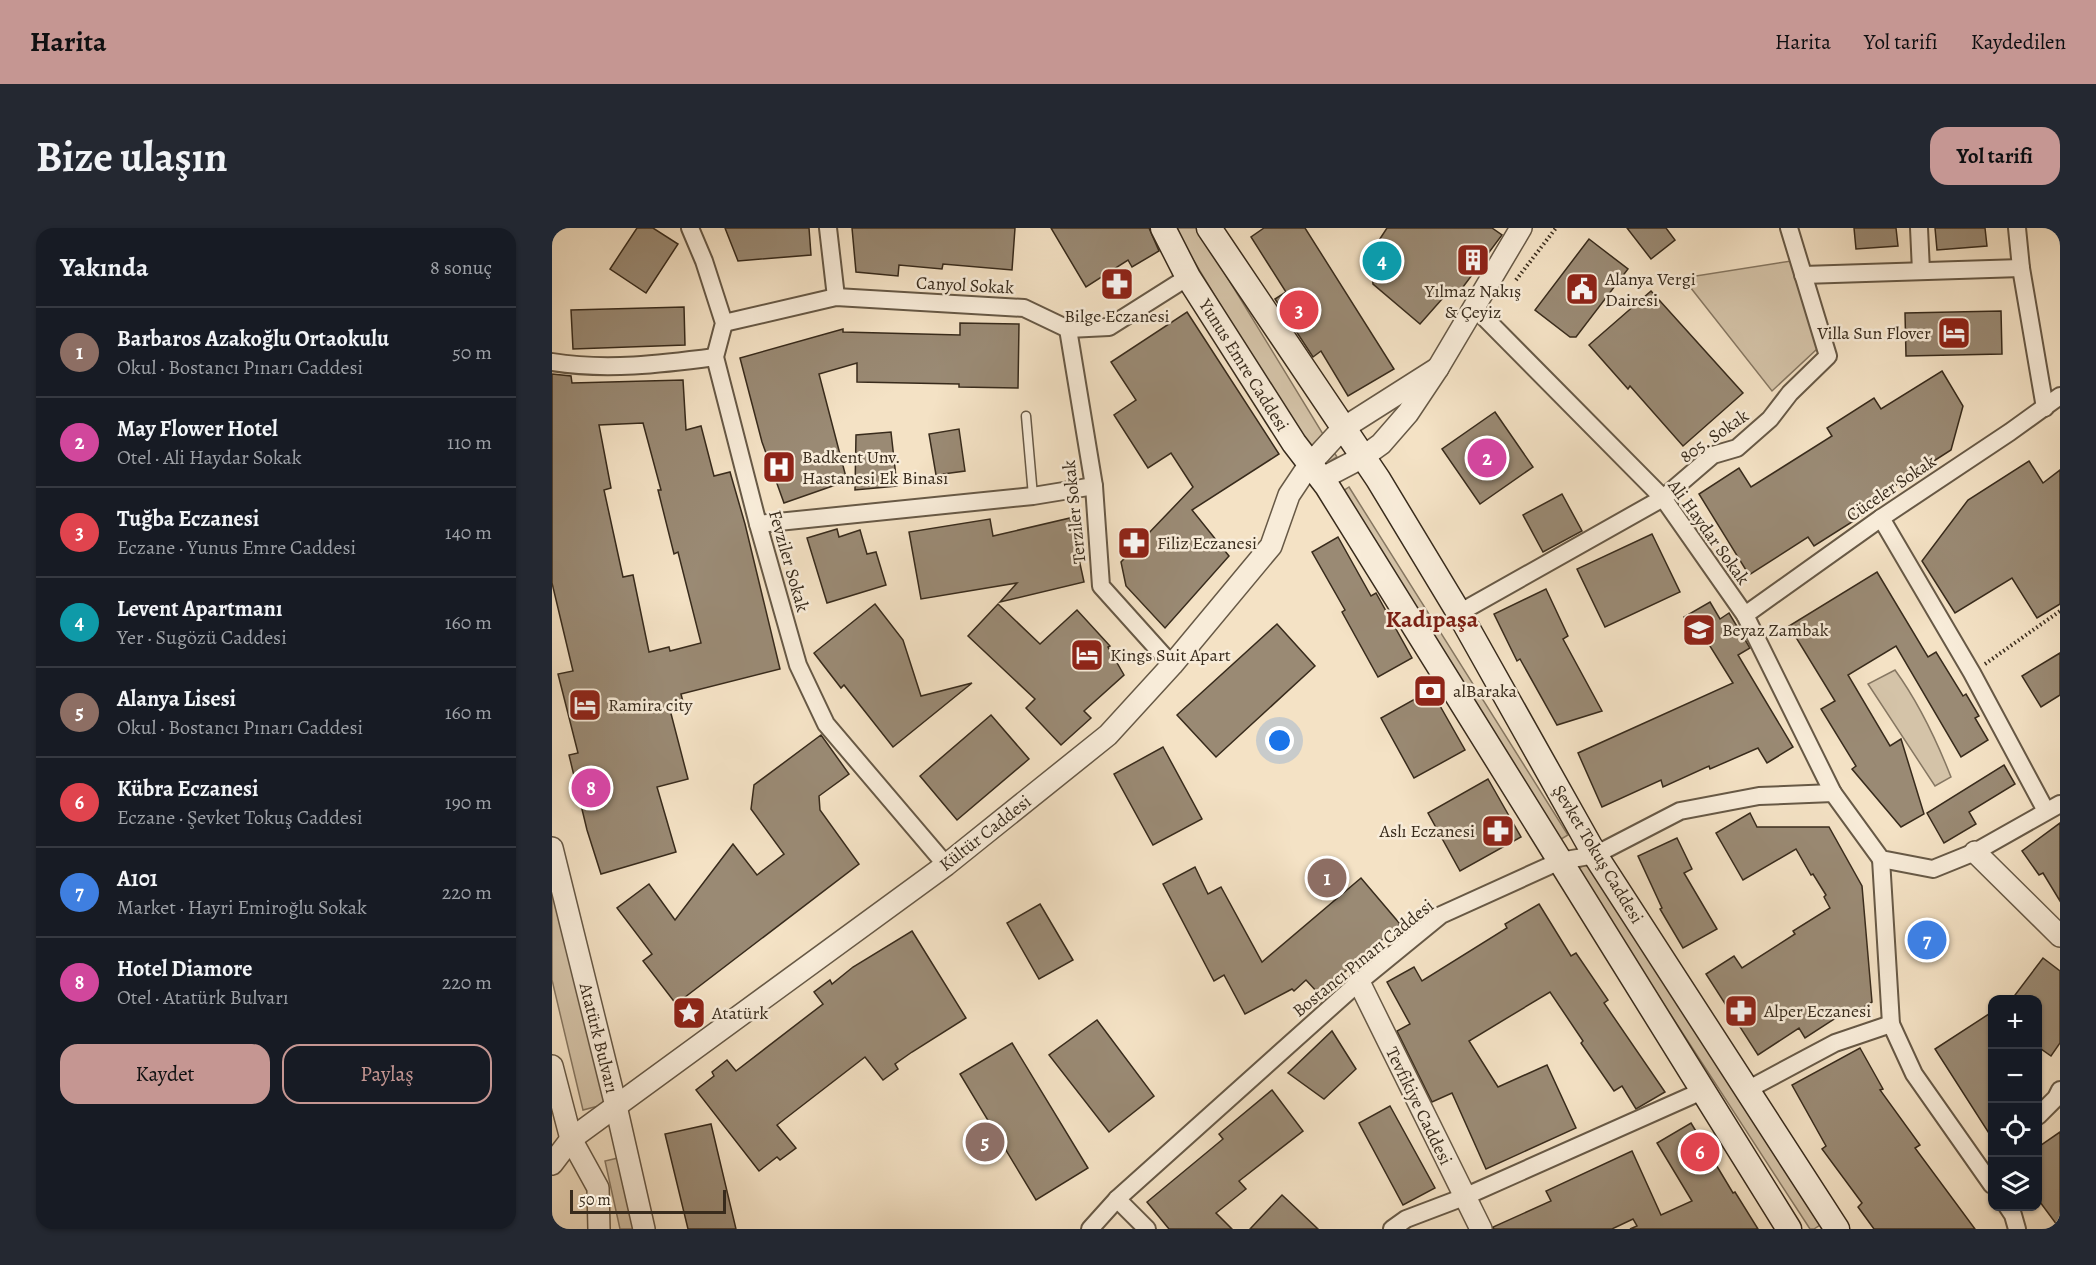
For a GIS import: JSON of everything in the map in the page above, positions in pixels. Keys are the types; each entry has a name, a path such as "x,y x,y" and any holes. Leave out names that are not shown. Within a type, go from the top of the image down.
{"main road":[{"name":"Yunus Emre Caddesi","path":"1163,228 1188,276 1321,481"},
{"path":"1209,228 1342,429 1368,464"},
{"name":"Şevket Tokuş Caddesi","path":"1368,464 1459,613 1595,855 1837,1229"},
{"name":"Şevket Tokuş Caddesi","path":"1321,481 1789,1229"}],"street":[{"path":"690,228 704,261 724,323"},
{"path":"828,228 837,297"},
{"path":"1321,481 1368,464 1380,444 1408,413 1438,368 1521,228"},
{"name":"805. Sokak","path":"1459,613 1663,498 1713,455 1737,448 1770,420 1790,393 1828,356 1789,228"},
{"path":"1919,228 1921,271"},
{"path":"2017,228 2021,268 2045,408"},
{"path":"1803,275 2021,268"},
{"name":"Canyol Sokak","path":"724,323 837,297 1024,308 1068,329 1109,327 1188,276"},
{"name":"Ali Haydar Sokak","path":"1474,307 1663,498 1746,615 1833,794"},
{"name":"Fevziler Sokak","path":"724,323 716,357 758,524 798,665 826,724 946,865"},
{"name":"Terziler Sokak","path":"1068,329 1094,486 1101,586 1172,665"},
{"path":"552,362 578,366 662,364 716,357"},
{"name":"Kültür Caddesi","path":"552,1164 571,1139 946,865 1108,735 1172,665 1271,546 1289,495 1321,481 1342,429 1438,368"},
{"name":"Cüceler Sokak","path":"1746,615 1881,518 2060,396"},
{"path":"758,524 1033,496 1094,486"},
{"path":"1881,518 2053,808 1975,852 1933,869 1881,859"},
{"path":"1833,794 1881,859 1891,1024 1914,1074 1987,1163"},
{"name":"Bostancı Pınarı Caddesi","path":"1090,1229 1117,1199 1359,982 1441,915 1560,861 1595,855 1680,811 1759,796 1833,794"},
{"name":"Atatürk Bulvarı","path":"552,848 644,1229"},
{"path":"1975,852 2060,936"},
{"name":"Tevfikiye Caddesi","path":"1359,982 1481,1229"},
{"path":"1747,1090 1835,1043 1891,1024"},
{"path":"552,1066 571,1139 598,1188 599,1229"},
{"path":"2042,1111 2056,1098 2060,1090"},
{"path":"1392,1229 1406,1219 1464,1197 1702,1091"},
{"path":"1117,1199 1147,1229"},
{"path":"2010,1211 2017,1229"}],"lane":[{"path":"1026,416 1033,496"}],"path":[{"path":"1972,673 2060,611"}],"shaded area":[{"path":"1174,228 1197,228 1337,457 1319,468"},
{"path":"1791,261 1817,349 1772,391 1683,278"},
{"path":"1349,487 1568,835 1558,841 1340,493"},
{"path":"1895,670 1912,695 1951,777 1935,786 1868,684"},
{"path":"1587,864 1820,1225 1814,1229 1810,1229 1576,869"},
{"path":"552,870 606,1104 583,1110 552,980"},
{"path":"618,1158 634,1229 620,1229 605,1161"}],"building":[{"path":"637,228 653,228 678,244 646,293 610,269"},
{"path":"725,228 809,228 811,255 738,261"},
{"path":"852,228 1015,228 1012,270 943,264 942,269 899,265 898,276 856,272"},
{"path":"1051,228 1149,228 1159,251 1132,267 1128,260 1086,287"},
{"path":"1264,228 1305,228 1394,369 1348,396 1321,351 1313,357 1275,299 1286,292 1251,237"},
{"path":"1387,228 1492,228 1502,235 1457,295 1450,290 1420,324 1373,284 1370,254"},
{"path":"1627,228 1666,228 1675,240 1651,259"},
{"path":"1854,228 1896,228 1898,246 1856,249"},
{"path":"1935,228 1985,228 1987,246 1937,250"},
{"name":"Alanya Vergi Dairesi","path":"1589,239 1628,269 1576,337 1570,337 1535,310"},
{"path":"1651,291 1743,393 1683,446 1630,386 1628,389 1589,345"},
{"path":"684,307 685,345 573,349 571,310"},
{"name":"Villa Sun Flover","path":"2001,311 2002,354 1906,356 1905,313"},
{"path":"1187,312 1279,454 1192,510 1229,556 1165,628 1126,586 1121,562 1193,487 1171,453 1148,468 1114,415 1136,400 1111,362"},
{"path":"960,323 1019,324 1018,388 857,382 857,363 819,374 847,481 784,503 762,442 740,358 843,329 843,332 960,335"},
{"path":"1942,371 1963,406 1951,450 1859,509 1863,515 1814,546 1808,537 1749,575 1699,494 1739,468 1751,487 1832,436 1827,428 1874,398 1881,409"},
{"path":"552,374 571,376 572,383 683,380 686,430 701,426 714,476 730,472 780,669 681,694 683,702 669,706 688,779 657,787 676,852 601,874 587,830 569,755 578,753 558,674 573,671 552,583","holes":["643,423 661,490 658,490 674,554 678,552 701,643 670,651 669,647 649,652 633,575 623,577 604,490 611,488 599,425"]},
{"path":"1495,412 1533,467 1480,504 1442,449"},
{"path":"959,429 965,471 936,475 929,434"},
{"path":"891,432 897,486 855,490 856,435"},
{"path":"2029,461 2043,483 2060,470 2060,604 2037,618 2012,578 1955,613 1922,561 1968,500"},
{"path":"1562,494 1582,531 1543,552 1523,515"},
{"path":"1070,518 1084,582 1000,602 1017,583 921,599 909,532 990,519 993,536"},
{"path":"837,529 839,537 860,530 867,554 876,552 886,585 827,603 807,538"},
{"path":"1652,534 1680,592 1605,627 1577,569"},
{"path":"1338,537 1371,596 1376,593 1412,658 1378,677 1342,612 1345,610 1312,552"},
{"path":"1877,572 1928,657 1936,652 1963,696 1966,694 1979,716 1975,718 1988,740 1961,757 1896,646 1848,675 1890,746 1901,739 1924,814 1901,827 1852,769 1856,766 1821,709 1835,701 1789,626"},
{"path":"1546,589 1568,636 1563,639 1602,711 1557,725 1520,659 1517,661 1494,614"},
{"path":"1710,602 1720,619 1729,613 1750,648 1738,655 1793,747 1767,763 1758,748 1710,769 1709,766 1663,787 1661,780 1602,807 1578,753 1733,683 1705,638 1699,642 1684,617"},
{"path":"875,604 903,640 921,696 972,683 893,747 844,685 841,688 814,653"},
{"path":"998,604 1040,644 1077,610 1110,646 1108,647 1124,675 1084,711 1091,718 1061,745 1026,708 1035,699 968,636"},
{"path":"1277,624 1315,666 1216,757 1177,715"},
{"path":"2060,653 2060,695 2041,707 2022,676"},
{"path":"1431,690 1465,750 1414,778 1381,718"},
{"path":"991,715 1029,759 957,820 920,776"},
{"path":"821,735 849,774 819,796 820,810 859,864 676,1004 643,961 652,954 617,908 649,884 675,920 733,844 757,875 784,854 751,809 754,785"},
{"path":"1163,747 1202,819 1153,845 1114,774"},
{"path":"2004,765 2015,784 1969,812 1976,824 1944,843 1927,813"},
{"path":"1488,779 1521,837 1460,871 1428,813"},
{"path":"1750,813 1757,827 1829,827 1862,886 1872,1002 1848,1017 1845,1012 1805,1038 1799,1028 1758,1055 1706,974 1734,956 1742,968 1795,934 1793,931 1830,908 1824,897 1826,895 1796,849 1743,880 1716,833"},
{"path":"2060,823 2060,901 2043,873 2039,875 2022,851"},
{"path":"1677,838 1692,869 1684,873 1717,929 1683,948 1660,909 1662,908 1638,856"},
{"path":"1195,867 1208,894 1221,887 1262,962 1361,878 1400,924 1318,993 1306,980 1294,991 1292,989 1245,1014 1224,975 1214,981 1163,884"},
{"path":"1040,904 1073,960 1039,979 1007,923"},
{"path":"1539,904 1571,956 1576,953 1608,1000 1604,1003 1665,1092 1636,1109 1622,1086 1614,1091 1550,992 1469,1041 1498,1087 1547,1065 1576,1128 1486,1169 1452,1093 1432,1102 1397,1031 1410,1024 1387,982 1414,967 1422,981 1507,928 1505,924"},
{"path":"912,931 966,1018 895,1064 898,1069 883,1080 865,1057 777,1125 796,1148 780,1160 777,1157 759,1171 696,1090 714,1076 712,1072 727,1060 736,1071 823,1004 814,992 830,980 832,984 853,967"},
{"path":"2043,958 2060,971 2060,1043 2051,1056 2042,1050 2042,995 2015,995"},
{"path":"1988,1015 1988,1132 1935,1049"},
{"path":"1097,1020 1154,1096 1109,1132 1049,1055"},
{"path":"1332,1031 1356,1069 1324,1099 1288,1073"},
{"path":"1012,1043 1088,1168 1036,1200 960,1074"},
{"path":"1860,1048 1883,1089 1880,1090 1920,1145 1915,1148 1975,1229 1874,1229 1858,1207 1862,1203 1822,1149 1826,1146 1792,1085"},
{"path":"1272,1090 1303,1131 1239,1181 1246,1189 1216,1213 1232,1229 1169,1229 1147,1202 1223,1139 1219,1134"},
{"path":"1390,1106 1435,1188 1403,1205 1359,1123"},
{"path":"1691,1123 1733,1193 1735,1192 1758,1229 1630,1229 1637,1226 1633,1219 1612,1229 1494,1229 1493,1227 1551,1201 1546,1191 1632,1151 1661,1215 1692,1201 1657,1143"},
{"path":"711,1124 736,1229 688,1229 665,1134"},
{"path":"2060,1132 2060,1229 2042,1205 2042,1145"},
{"path":"1282,1195 1318,1229 1250,1229"}],"place":[{"name":"Yılmaz Nakış & Çeyiz","path":"1473,260"},
{"name":"Levent Apartmanı","path":"1382,261"},
{"name":"Bilge Eczanesi","path":"1117,284"},
{"name":"Alanya Vergi Dairesi","path":"1582,289"},
{"name":"Tuğba Eczanesi","path":"1299,310"},
{"name":"Villa Sun Flover","path":"1954,333"},
{"name":"May Flower Hotel","path":"1487,458"},
{"name":"Badkent Unv. Hastanesi Ek Binası","path":"779,467"},
{"name":"Filiz Eczanesi","path":"1134,543"},
{"name":"Beyaz Zambak","path":"1699,630"},
{"name":"Kings Suit Apart","path":"1087,655"},
{"name":"alBaraka","path":"1430,691"},
{"name":"Ramira city","path":"585,705"},
{"name":"Hotel Diamore","path":"591,788"},
{"name":"Aslı Eczanesi","path":"1498,831"},
{"name":"Barbaros Azakoğlu Ortaokulu","path":"1327,878"},
{"name":"A101","path":"1927,940"},
{"name":"Alper Eczanesi","path":"1741,1011"},
{"name":"Atatürk","path":"689,1013"},
{"name":"Alanya Lisesi","path":"985,1142"},
{"name":"Kübra Eczanesi","path":"1700,1152"}],"district":[{"name":"Kadıpaşa","path":"1432,619"}]}
